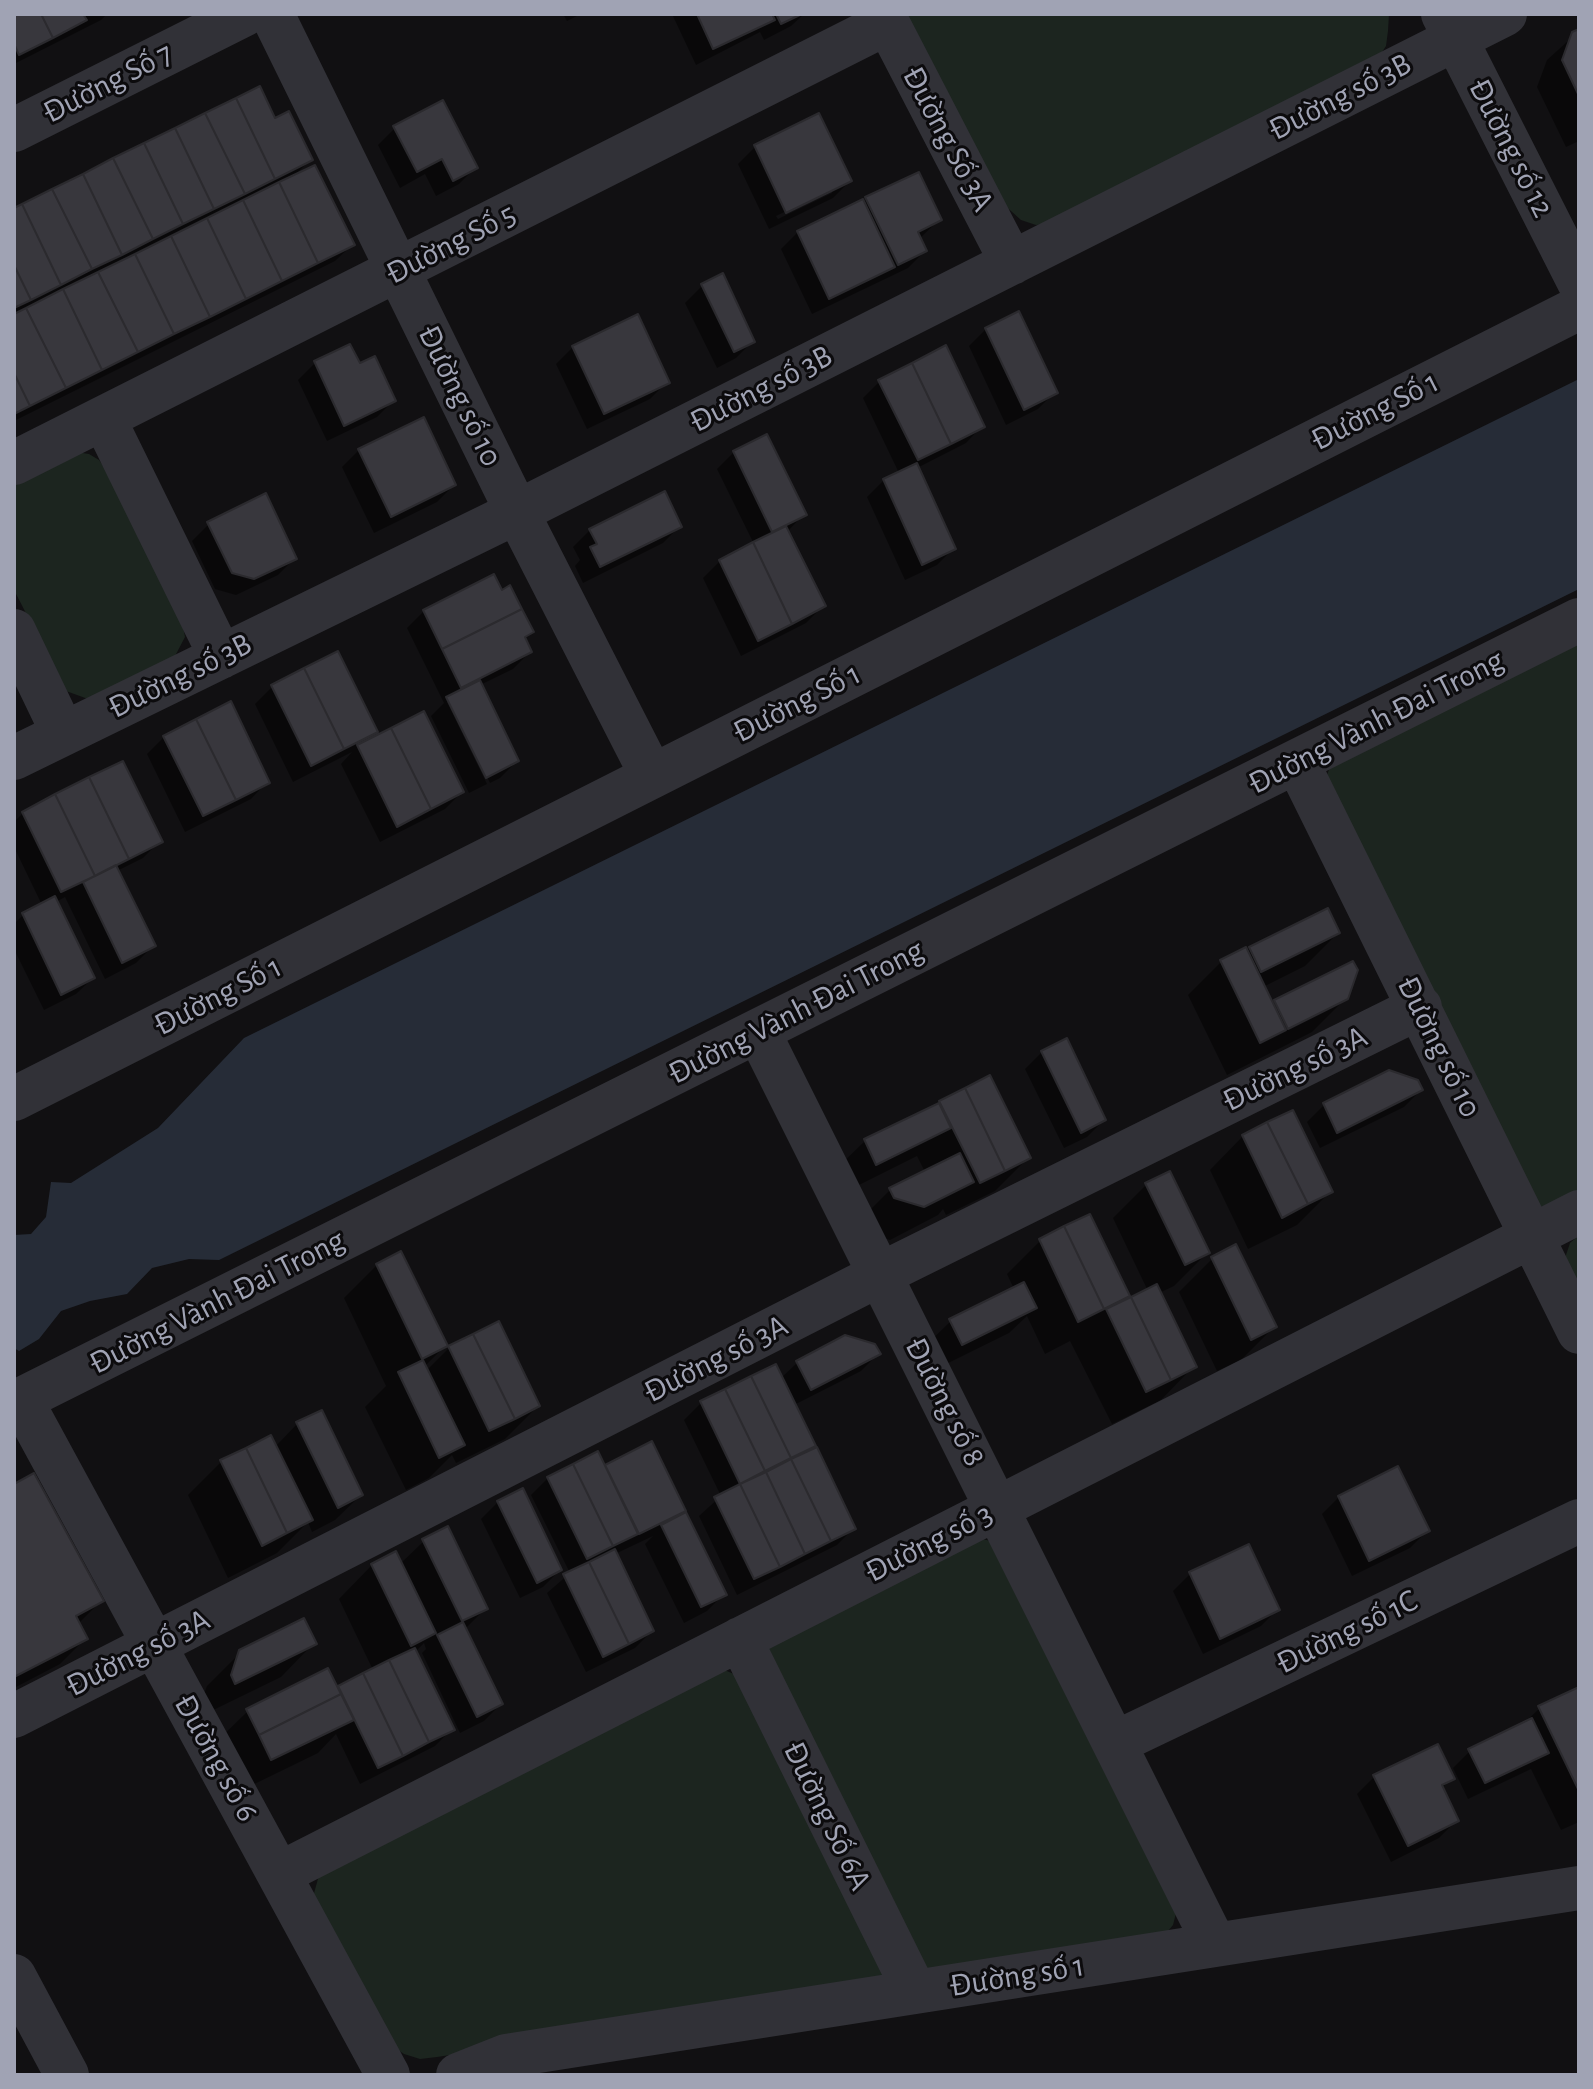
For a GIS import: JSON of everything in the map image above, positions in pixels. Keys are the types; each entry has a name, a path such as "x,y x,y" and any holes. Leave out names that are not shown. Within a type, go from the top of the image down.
{"street":[{"name":"Đường Số 7","path":"14,130 245,14"},
{"name":"Đường số 10","path":"272,14 517,512 652,776"},
{"name":"Đường số 3B","path":"14,758 517,512 1012,263 1449,26 1505,14"},
{"name":"Đường Số 5","path":"14,463 398,271 885,18"},
{"name":"Đường Số 3A","path":"885,18 1012,263"},
{"name":"Đường số 12","path":"1449,26 1579,282"},
{"name":"Đường Số 1","path":"14,1099 1579,308"},
{"path":"104,419 221,657"},
{"name":"Đường Vành Đai Trong","path":"17,1401 1579,620"},
{"path":"14,631 63,733"},
{"name":"Đường số 10","path":"1297,762 1579,1332"},
{"name":"Đường số 3A","path":"14,1716 881,1274 1420,1007"},
{"name":"Đường số 8","path":"758,1031 1215,1945"},
{"name":"Đường số 3","path":"279,1874 1579,1212"},
{"name":"Đường số 6","path":"17,1401 388,2075"},
{"name":"Đường số 1C","path":"1115,1743 1579,1521"},
{"name":"Đường Số 6A","path":"740,1639 915,1992"},
{"name":"Đường số 1","path":"458,2075 506,2056 1579,1888"},
{"path":"14,1976 67,2075"}],"shaded area":[{"path":"907,14 1389,14 1386,46 1374,64 1049,224 1036,225 1021,220 1001,202"},
{"path":"1579,379 1579,589 219,1260 189,1259 152,1268 127,1294 90,1301 61,1311 39,1339 19,1351 14,1348 14,1235 31,1234 46,1217 51,1182 71,1183 158,1128 244,1038"},
{"path":"76,452 99,460 106,470 183,626 185,637 174,658 88,699 66,691 14,590 14,478"},
{"path":"1579,632 1579,1194 1547,1207 1536,1206 1327,775 1331,764"},
{"path":"1579,1235 1579,1301 1564,1261 1570,1243"},
{"path":"976,1538 999,1547 1176,1913 1173,1925 1163,1937 930,1971 919,1964 768,1647"},
{"path":"722,1669 741,1677 887,1970 871,1990 420,2059 392,2046 313,1897 319,1875"}],"building":[{"path":"14,14 41,14 53,38 19,55 14,44"},
{"path":"41,14 83,14 87,20 53,38"},
{"path":"697,14 772,14 775,20 713,49"},
{"path":"776,14 802,14 781,24"},
{"path":"1579,29 1579,96 1562,60 1572,32"},
{"path":"260,86 275,118 289,111 313,160 275,179 236,98"},
{"path":"236,98 275,179 245,194 205,113"},
{"path":"443,100 478,168 453,181 442,159 417,172 393,126"},
{"path":"205,113 245,194 214,209 175,128"},
{"path":"819,113 852,181 786,213 754,145"},
{"path":"175,128 214,209 183,224 144,143"},
{"path":"144,143 183,224 153,239 113,158"},
{"path":"113,158 153,239 122,255 83,174"},
{"path":"315,165 355,245 318,263 279,182"},
{"path":"919,172 942,220 918,232 927,251 898,265 865,197"},
{"path":"83,174 122,255 92,269 52,189"},
{"path":"279,182 318,263 282,281 243,200"},
{"path":"52,189 92,269 61,285 22,204"},
{"path":"863,199 895,267 829,299 797,231"},
{"path":"243,200 282,281 246,299 207,218"},
{"path":"22,204 61,285 31,300 14,265 14,208"},
{"path":"207,218 246,299 210,317 171,236"},
{"path":"171,236 210,317 174,334 135,254"},
{"path":"135,254 174,334 138,352 98,272"},
{"path":"14,265 31,300 14,308"},
{"path":"98,272 138,352 102,370 63,289"},
{"path":"723,273 755,342 734,352 701,284"},
{"path":"63,289 102,370 66,388 26,308"},
{"path":"26,308 66,388 30,406 14,373 14,314"},
{"path":"1019,311 1058,393 1024,410 985,328"},
{"path":"638,314 670,383 604,414 572,346"},
{"path":"350,344 360,363 375,356 396,401 344,426 314,361"},
{"path":"946,345 985,427 951,444 912,363"},
{"path":"912,363 951,444 918,460 878,380"},
{"path":"14,373 30,406 14,414"},
{"path":"424,417 456,485 391,517 358,449"},
{"path":"767,434 807,515 772,532 733,451"},
{"path":"917,463 956,549 922,565 883,479"},
{"path":"665,491 682,527 600,567 590,547 597,544 589,529"},
{"path":"266,493 297,559 254,579 232,573 207,522"},
{"path":"786,526 826,606 792,624 753,542"},
{"path":"753,542 792,624 758,641 719,560"},
{"path":"494,574 502,590 510,585 522,609 442,649 423,610"},
{"path":"522,609 534,632 525,637 532,652 461,688 442,649"},
{"path":"338,651 378,732 344,749 304,668"},
{"path":"304,668 344,749 311,766 271,685"},
{"path":"480,680 519,761 486,778 446,697"},
{"path":"231,701 270,783 236,800 196,719"},
{"path":"424,711 464,792 431,809 391,728"},
{"path":"196,719 236,800 203,816 163,736"},
{"path":"391,728 431,809 397,827 357,745"},
{"path":"123,761 163,842 129,859 89,777"},
{"path":"89,777 129,859 95,876 55,794"},
{"path":"55,794 95,876 61,892 22,812"},
{"path":"116,865 156,946 122,963 83,882"},
{"path":"55,896 95,978 61,995 22,913"},
{"path":"1328,908 1340,933 1261,972 1249,947"},
{"path":"1246,947 1286,1030 1260,1043 1220,960"},
{"path":"1353,961 1358,970 1348,999 1288,1029 1274,1000"},
{"path":"1067,1038 1106,1120 1081,1133 1041,1051"},
{"path":"1389,1070 1418,1080 1423,1090 1337,1133 1323,1103"},
{"path":"990,1075 1031,1158 1005,1171 965,1088"},
{"path":"965,1088 1005,1171 980,1183 939,1101"},
{"path":"939,1103 951,1128 876,1165 864,1139"},
{"path":"1293,1110 1333,1192 1308,1204 1267,1122"},
{"path":"1267,1122 1308,1204 1282,1218 1242,1135"},
{"path":"960,1153 974,1182 924,1207 894,1198 889,1188"},
{"path":"1170,1171 1210,1253 1185,1265 1145,1183"},
{"path":"1090,1214 1130,1296 1104,1309 1064,1226"},
{"path":"1064,1226 1104,1309 1078,1322 1039,1239"},
{"path":"1236,1244 1277,1327 1251,1340 1211,1257"},
{"path":"401,1251 448,1346 422,1359 376,1264"},
{"path":"1024,1282 1037,1308 962,1345 949,1319"},
{"path":"1157,1284 1197,1367 1171,1380 1131,1297"},
{"path":"1131,1297 1171,1380 1146,1392 1106,1309"},
{"path":"499,1321 540,1406 515,1419 473,1334"},
{"path":"473,1334 515,1419 489,1431 448,1346"},
{"path":"845,1335 875,1344 881,1354 811,1390 796,1361"},
{"path":"423,1360 465,1445 439,1458 398,1372"},
{"path":"776,1364 816,1446 791,1458 751,1376"},
{"path":"751,1376 791,1458 765,1471 725,1389"},
{"path":"725,1389 765,1471 740,1484 700,1401"},
{"path":"322,1410 363,1495 338,1508 296,1422"},
{"path":"271,1435 313,1520 287,1533 246,1448"},
{"path":"652,1441 686,1511 639,1534 605,1465"},
{"path":"817,1447 856,1529 831,1541 791,1459"},
{"path":"246,1448 287,1533 262,1546 220,1460"},
{"path":"598,1451 638,1534 613,1546 573,1464"},
{"path":"791,1459 831,1541 805,1554 766,1472"},
{"path":"573,1464 613,1546 587,1559 547,1477"},
{"path":"1398,1466 1430,1531 1369,1561 1338,1496"},
{"path":"766,1472 805,1554 780,1567 740,1484"},
{"path":"34,1473 104,1601 76,1616 88,1639 14,1677 14,1484"},
{"path":"740,1484 780,1567 754,1579 714,1497"},
{"path":"523,1488 562,1570 537,1583 497,1501"},
{"path":"686,1512 727,1595 701,1607 661,1525"},
{"path":"448,1526 488,1609 462,1621 422,1539"},
{"path":"1249,1544 1280,1610 1220,1639 1189,1572"},
{"path":"615,1549 654,1631 629,1644 589,1562"},
{"path":"396,1551 436,1633 411,1646 371,1564"},
{"path":"589,1562 629,1644 603,1657 563,1574"},
{"path":"304,1618 317,1644 235,1684 231,1675 239,1650"},
{"path":"463,1622 503,1704 477,1717 437,1635"},
{"path":"415,1648 455,1730 429,1742 389,1660"},
{"path":"389,1660 429,1742 403,1756 363,1673"},
{"path":"328,1668 341,1694 259,1735 246,1709"},
{"path":"363,1673 403,1756 378,1768 338,1686"},
{"path":"1579,1687 1579,1791 1538,1706"},
{"path":"341,1694 354,1720 271,1760 259,1735"},
{"path":"1532,1718 1549,1753 1485,1783 1468,1749"},
{"path":"1438,1744 1455,1779 1442,1785 1459,1821 1408,1846 1373,1775"}]}
